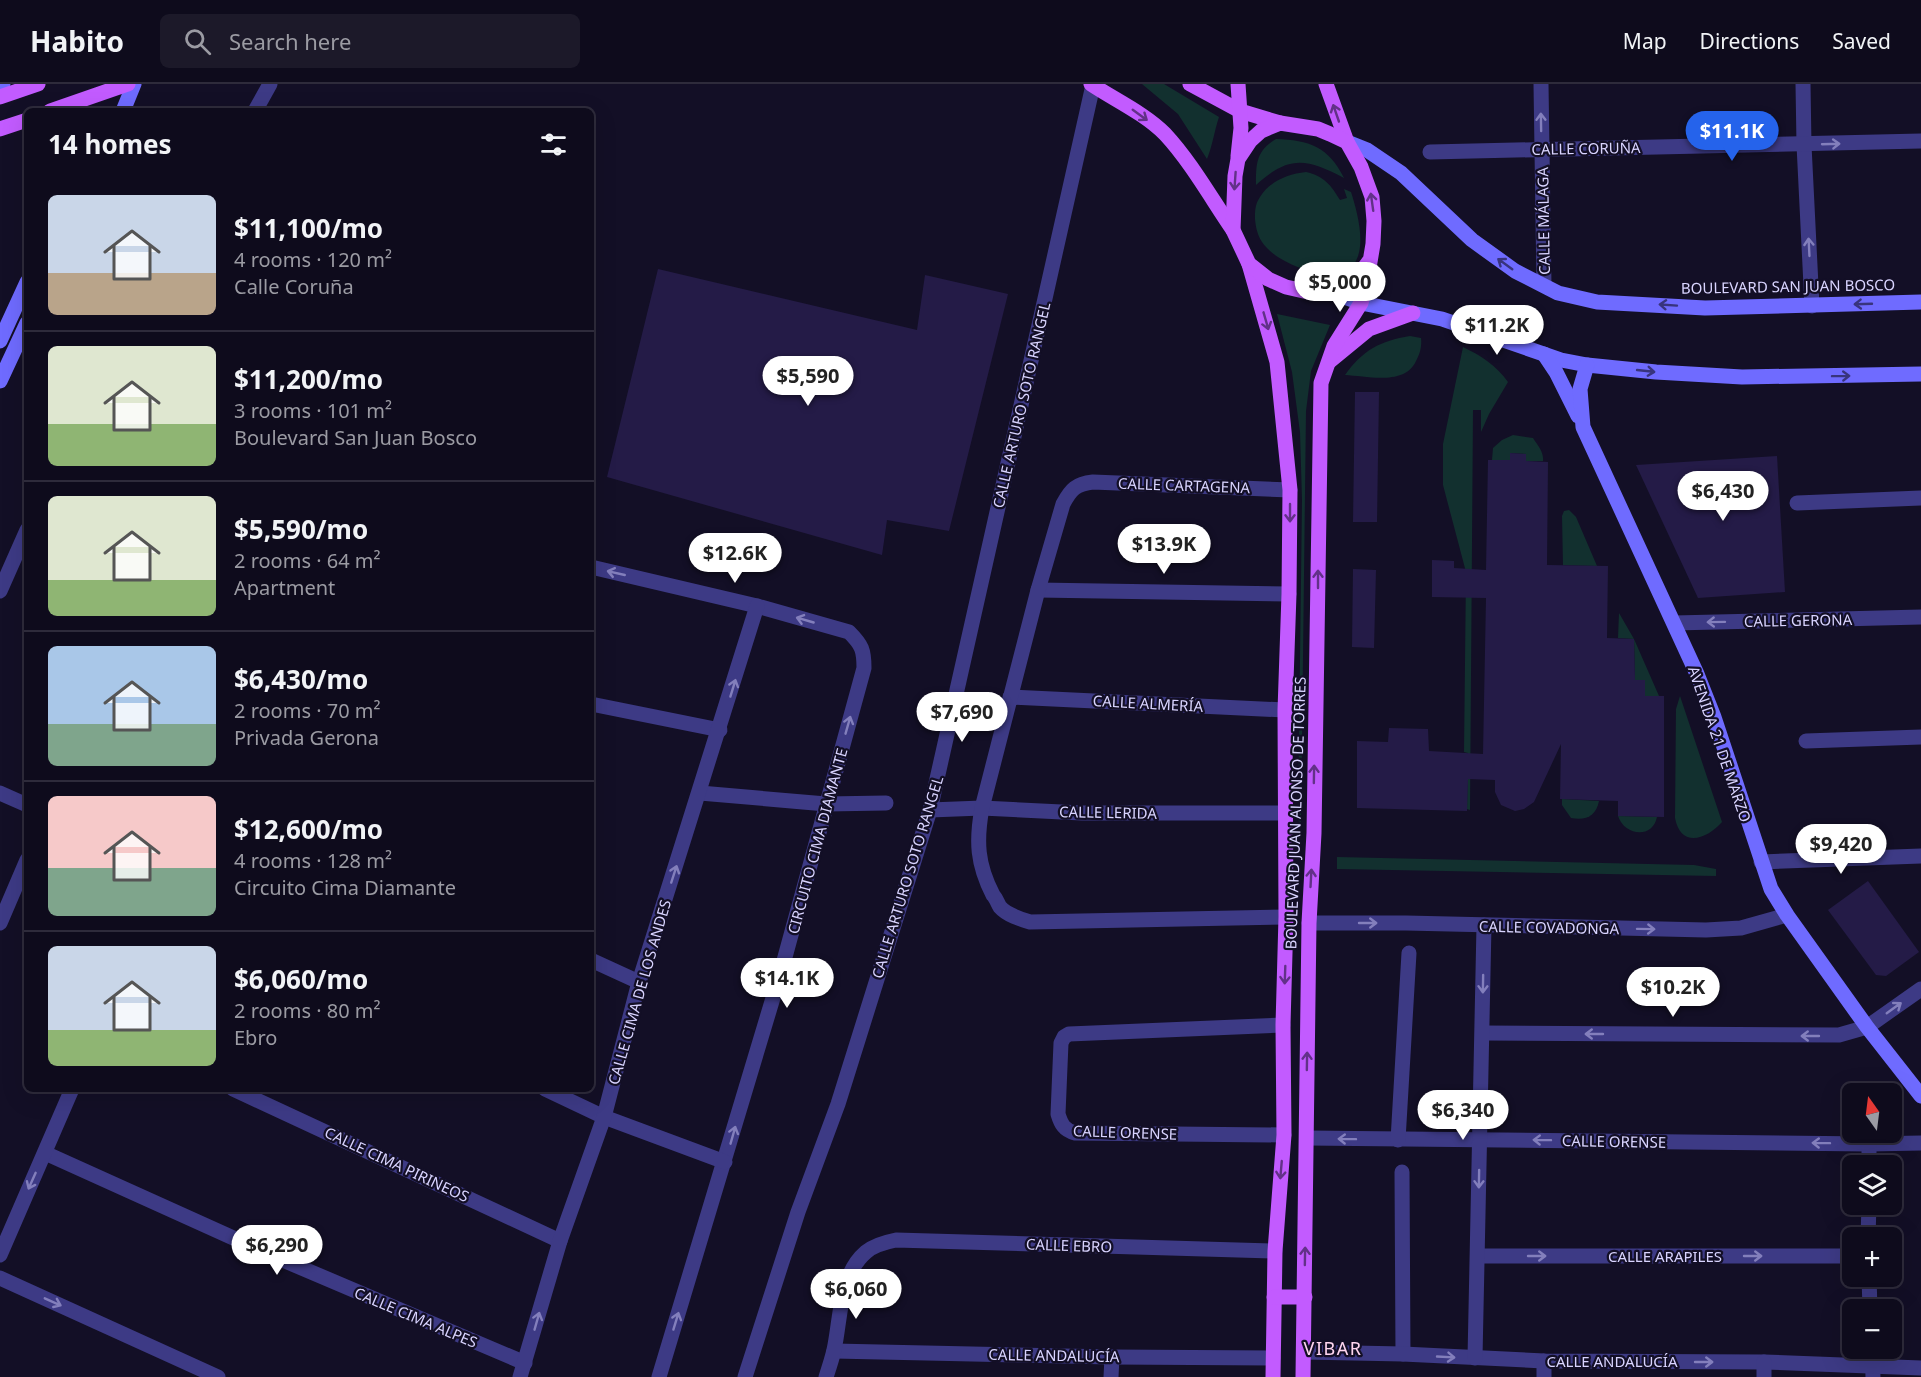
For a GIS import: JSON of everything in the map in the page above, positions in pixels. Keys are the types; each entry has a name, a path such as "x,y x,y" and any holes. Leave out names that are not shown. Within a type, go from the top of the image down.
{"main road":[{"path":"0,97 39,84"},
{"path":"64,108 128,84"},
{"path":"1190,84 1240,111 1280,123 1318,129 1347,142"},
{"path":"1233,230 1235,176 1241,128 1238,84"},
{"path":"1092,85 1137,112 1164,134 1233,230 1250,264 1268,279 1286,287 1308,292 1330,292 1343,287 1361,272 1370,260 1374,221 1372,197 1364,174 1347,142 1326,84"},
{"path":"0,129 24,121"},
{"path":"1238,159 1250,141 1261,131 1280,123"},
{"name":"BOULEVARD JUAN ALONSO DE TORRES","path":"1303,1377 1309,923 1314,833 1321,383 1334,346 1360,303 1370,260"},
{"name":"BOULEVARD JUAN ALONSO DE TORRES","path":"1250,264 1277,362 1290,490 1285,710 1284,1135 1275,1251 1273,1377"},
{"path":"1326,364 1369,328 1413,313"},
{"path":"1274,1297 1305,1298"}],"street":[{"path":"124,108 134,84"},
{"path":"257,108 270,84"},
{"name":"CALLE MÁLAGA","path":"1541,84 1544,285"},
{"path":"1803,84 1812,306"},
{"name":"CALLE ARTURO SOTO RANGEL","path":"745,1377 798,1212 838,1104 930,810 1092,85"},
{"name":"CALLE CORUÑA","path":"1430,152 1921,141"},
{"name":"BOULEVARD SAN JUAN BOSCO","path":"1347,142 1367,150 1401,173 1472,240 1515,271 1558,293 1597,302 1705,308 1921,303"},
{"path":"0,341 24,289"},
{"path":"1330,292 1360,303 1442,318 1544,354 1587,366 1742,377 1921,374"},
{"path":"0,381 24,329"},
{"path":"1544,354 1556,372 1583,427"},
{"name":"AVENIDA 21 DE MARZO","path":"1587,366 1580,389 1583,427 1674,623 1714,717 1771,889 1867,1027 1921,1096"},
{"name":"CALLE CARTAGENA","path":"1038,590 1063,504 1070,491 1079,484 1093,482 1290,490"},
{"path":"1797,503 1921,498"},
{"path":"0,591 24,537"},
{"name":"CIRCUITO CIMA DIAMANTE","path":"594,568 757,606 849,633 864,653 864,668 782,968 659,1377"},
{"path":"1286,917 1030,922 1015,917 1001,908 987,883 978,853 977,837 982,808 1038,590 1289,594"},
{"name":"CALLE CIMA DE LOS ANDES","path":"522,1370 560,1241 604,1117 639,982 720,730 757,606"},
{"name":"CALLE GERONA","path":"1674,623 1921,617"},
{"name":"CALLE ALMERÍA","path":"1010,697 1285,710"},
{"path":"594,705 720,730"},
{"path":"1806,741 1921,737"},
{"path":"0,792 24,804"},
{"path":"700,793 826,804 886,803"},
{"name":"CALLE LERIDA","path":"930,810 982,808 1082,813 1286,813"},
{"path":"1761,862 1921,856"},
{"path":"0,923 24,867"},
{"name":"CALLE COVADONGA","path":"1309,923 1706,930 1741,928 1787,915"},
{"path":"1475,1358 1484,926"},
{"path":"1398,1140 1409,953"},
{"path":"594,961 639,982"},
{"path":"1483,1033 1839,1035 1867,1027 1921,989"},
{"name":"CALLE ORENSE","path":"1283,1025 1069,1034 1060,1043 1058,1114 1066,1130 1075,1133 1284,1135"},
{"path":"0,1254 71,1092"},
{"name":"CALLE CIMA PIRINEOS","path":"239,1092 560,1241"},
{"path":"551,1092 604,1117 725,1162"},
{"name":"CALLE ORENSE","path":"1306,1138 1921,1143"},
{"path":"1869,1144 1869,1155"},
{"name":"CALLE CIMA ALPES","path":"45,1153 522,1370"},
{"path":"1402,1172 1403,1354"},
{"name":"CALLE EBRO","path":"834,1351 846,1283 857,1263 866,1251 879,1244 896,1240 1275,1251"},
{"name":"CALLE ARAPILES","path":"1478,1256 1842,1256"},
{"path":"0,1278 218,1377"},
{"path":"826,1377 834,1351"},
{"name":"CALLE ANDALUCÍA","path":"834,1351 1273,1358"},
{"name":"CALLE ANDALUCÍA","path":"1304,1352 1403,1354 1656,1369 1873,1371 1921,1368"},
{"path":"1112,1357 1112,1377"},
{"path":"1544,1361 1544,1377"}],"green space":[{"path":"1142,84 1164,84 1219,117 1207,159 1178,114"},
{"path":"1276,139 1298,141 1317,147 1332,159 1344,178 1319,166 1298,163 1278,168 1256,185 1256,171 1261,153"},
{"path":"1306,172 1326,182 1340,200 1347,198 1344,189 1351,192 1360,228 1360,248 1354,264 1346,271 1323,274 1297,267 1274,255 1258,235 1255,210 1264,191 1280,179"},
{"path":"1277,314 1330,325 1311,371 1306,411 1301,823 1298,820 1302,500 1300,432 1292,372"},
{"path":"1410,336 1421,338 1420,353 1411,369 1403,374 1385,378 1345,375 1373,348"},
{"path":"1463,347 1488,362 1508,382 1481,432 1481,410 1473,410 1470,810 1467,809 1468,753 1464,752 1466,572 1443,485 1443,444"},
{"path":"1513,435 1533,438 1542,452 1543,461 1526,461 1526,454 1511,453 1510,461 1492,460 1493,448 1502,440"},
{"path":"1569,510 1576,517 1597,566 1563,565 1562,516 1564,511"},
{"path":"1619,613 1634,639 1618,638"},
{"path":"1634,639 1659,696 1645,696 1645,680 1635,680"},
{"path":"1680,696 1722,822 1709,833 1695,838 1683,834 1675,818 1676,709"},
{"path":"1562,799 1599,801 1593,814 1586,818 1576,819 1571,818 1562,805"},
{"path":"1618,816 1657,817 1650,829 1638,832 1626,827"},
{"path":"1337,857 1694,865 1716,869 1716,876 1337,869"}],"building":[{"path":"658,269 917,330 925,275 1008,294 949,531 887,520 882,555 607,477"},
{"path":"1355,392 1379,392 1377,522 1353,522"},
{"path":"1510,453 1526,454 1526,461 1548,462 1547,565 1608,566 1607,638 1634,639 1635,680 1645,680 1645,696 1664,696 1664,817 1618,816 1618,801 1560,799 1561,744 1534,802 1524,809 1515,811 1501,805 1495,792 1495,780 1468,779 1467,811 1357,808 1357,741 1388,742 1389,728 1428,729 1429,751 1483,754 1486,598 1432,597 1432,560 1454,561 1454,568 1486,570 1488,460 1510,460"},
{"path":"1777,456 1785,592 1698,598 1636,465"},
{"path":"1353,569 1376,570 1374,648 1352,647"},
{"path":"1868,881 1919,952 1886,976 1876,975 1828,910"}],"district":[{"name":"VIBAR","path":"1333,1348"}]}
